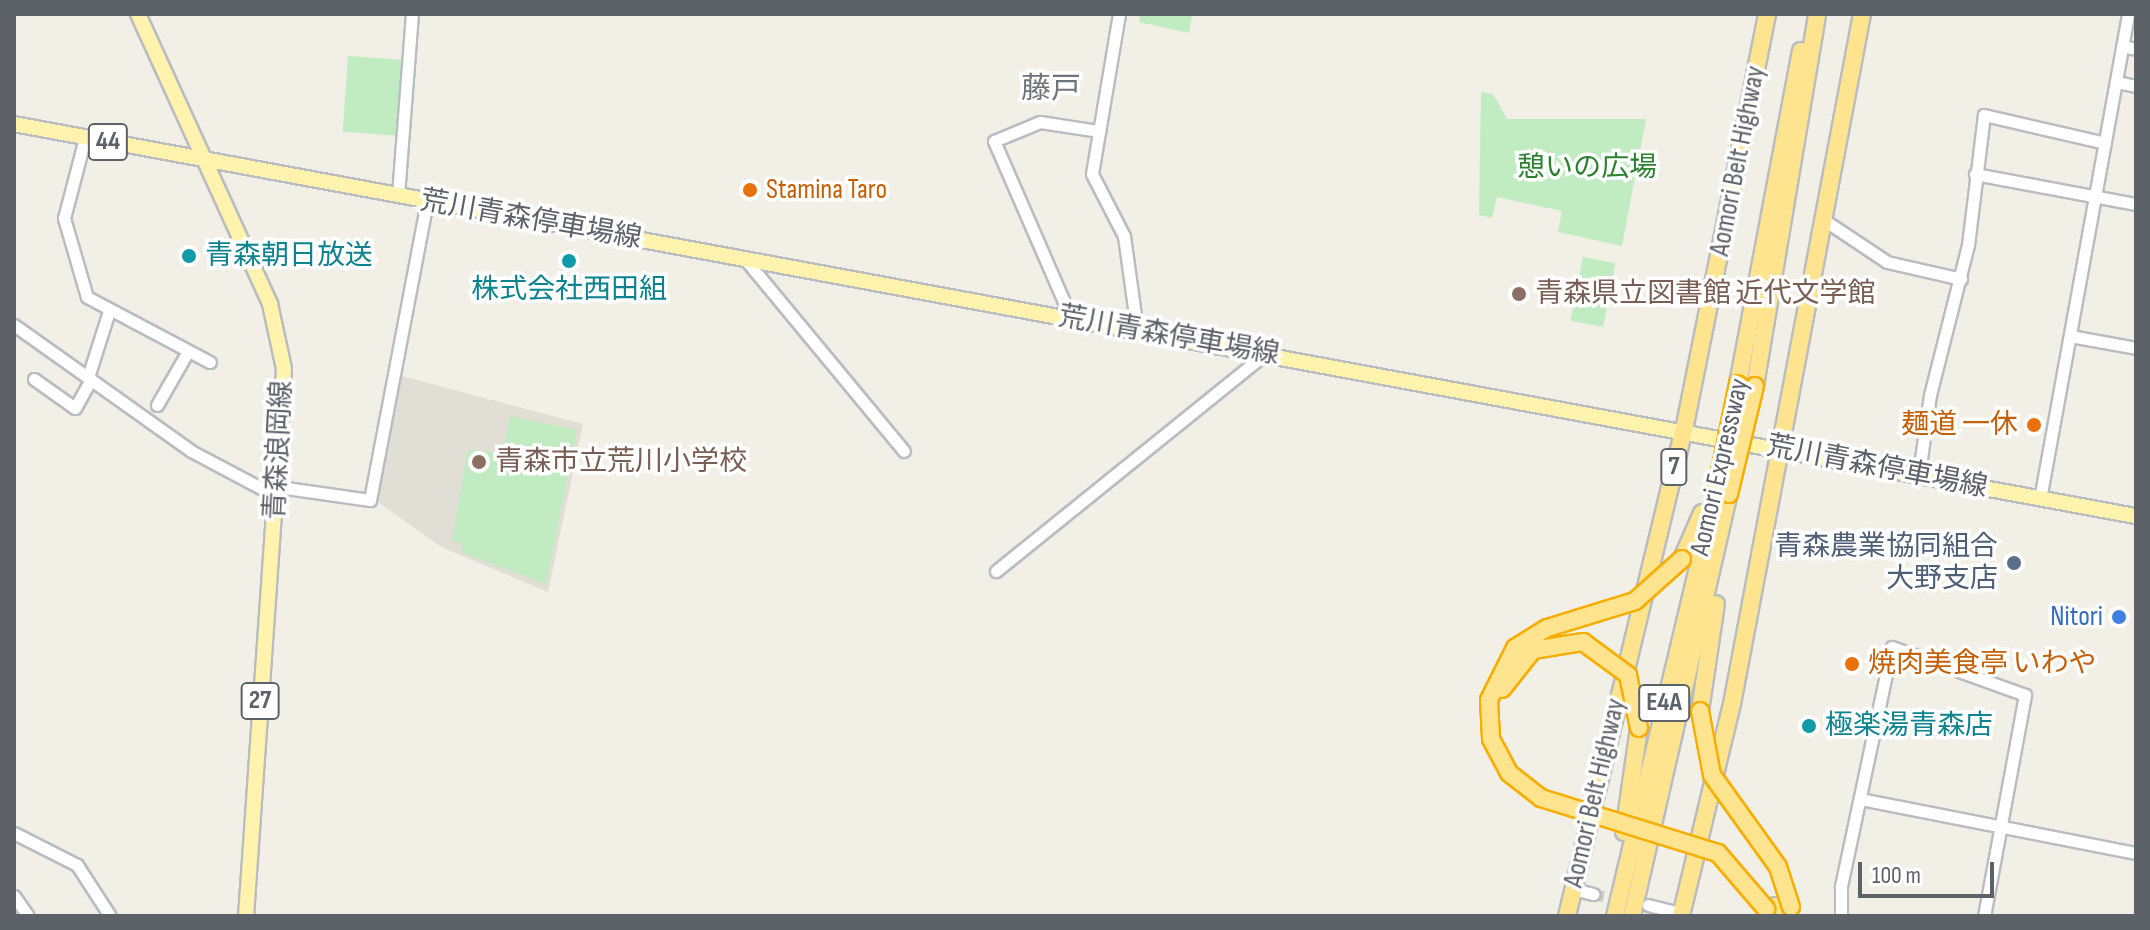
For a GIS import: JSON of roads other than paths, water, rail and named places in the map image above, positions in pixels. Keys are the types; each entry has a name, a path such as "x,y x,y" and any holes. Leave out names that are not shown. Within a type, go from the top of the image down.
{"highway":[{"name":"Aomori Belt Highway","path":"1567,916 1684,430 1767,14"},
{"name":"Aomori Expressway","path":"1632,916 1723,493 1730,428 1749,390 1807,14"},
{"name":"Aomori Expressway","path":"1612,916 1749,390 1817,14"},
{"path":"1681,915 1724,742 1827,222 1862,14"},
{"path":"1723,493 1682,559 1635,601 1547,628 1515,648 1489,700 1491,739 1509,773 1541,798 1718,853 1779,912"},
{"path":"1723,493 1700,711 1712,775 1778,867 1779,912"},
{"path":"1612,916 1639,728 1628,675 1583,642 1533,650 1501,692 1499,730 1524,775 1556,795 1723,844 1747,862 1779,912"}],"main road":[{"name":"青森浪岡線","path":"138,14 276,326 285,398 246,916"},
{"name":"44","path":"14,124 201,158"},
{"name":"荒川青森停車場線","path":"201,158 1919,473 2136,516"}],"street":[{"path":"398,195 412,14"},
{"path":"1119,14 1092,174 1124,236 1137,330"},
{"path":"2040,499 2128,14"},
{"path":"2122,46 2136,49"},
{"path":"2116,82 2136,86"},
{"path":"1919,473 1961,279 1984,115 2105,143"},
{"path":"1071,318 994,141 1040,122 1099,131"},
{"path":"85,138 64,218 87,297 210,362"},
{"path":"1975,174 2136,204"},
{"path":"14,325 191,451 278,492 370,500 427,201"},
{"path":"1827,222 1887,262 1961,279"},
{"path":"745,259 904,451"},
{"path":"34,379 75,408 90,378 109,311"},
{"path":"2070,336 2136,348"},
{"path":"157,405 188,351"},
{"path":"996,571 1265,354"},
{"path":"1841,916 1860,799 1892,647 2025,695 1984,916"},
{"path":"1860,799 2136,853"},
{"path":"14,833 77,865 110,916"},
{"path":"1573,889 1593,894"},
{"path":"14,896 28,916"},
{"path":"1648,905 1681,915"}],"tunnel":[{"path":"1593,894 1624,900"}],"place":[{"name":"Stamina Taro","path":"750,190"},
{"name":"青森朝日放送","path":"189,256"},
{"name":"株式会社西田組","path":"569,261"},
{"name":"青森県立図書館 近代文学館","path":"1519,294"},
{"name":"麺道 一休","path":"2034,425"},
{"name":"青森市立荒川小学校","path":"479,462"},
{"name":"青森農業協同組合 大野支店","path":"2014,563"},
{"name":"Nitori","path":"2119,617"},
{"name":"焼肉美食亭 いわや","path":"1852,664"},
{"name":"極楽湯青森店","path":"1809,726"}],"district":[{"name":"藤戸","path":"1051,89"}],"park label":[{"name":"憩いの広場","path":"1587,168"}]}
